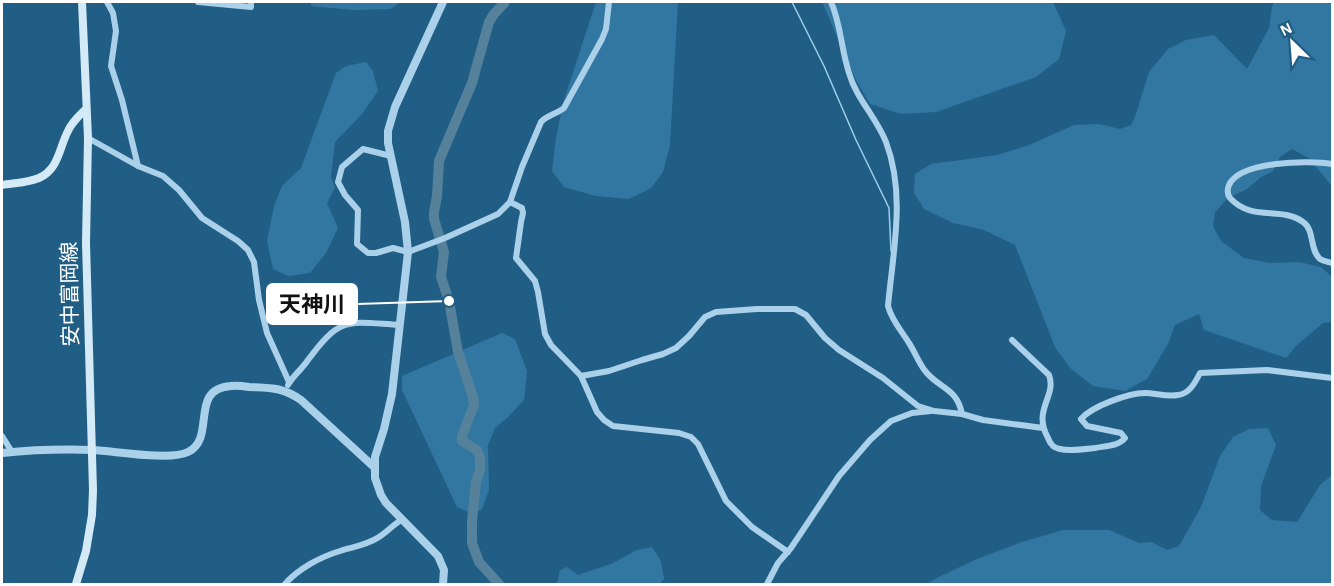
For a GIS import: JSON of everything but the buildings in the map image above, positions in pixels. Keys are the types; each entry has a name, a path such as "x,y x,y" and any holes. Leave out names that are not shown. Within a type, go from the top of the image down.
{"main road":[{"name":"安中富岡線","path":"76,585 86,551 92,515 93,490 86,243 88,138 82,2"},
{"path":"2,185 28,182 49,172 57,161 69,129 86,109"}],"street":[{"path":"107,2 113,13 116,31 111,66 138,166"},
{"path":"198,2 251,7 251,2"},
{"path":"443,2 390,121 388,131 388,143 406,228 408,252 392,394 374,467 377,486 392,511 438,556 444,570 443,585"},
{"path":"391,156 363,149 342,167 338,182 345,195 358,210 357,244 368,253 393,248 408,252 498,214 510,202 522,167 542,122 564,108 602,39 606,29 609,2"},
{"path":"831,2 836,13 849,74 877,122 895,173 897,215 888,306 890,315 908,340 925,371 960,403 962,414"},
{"path":"88,138 138,166 164,176 202,218 248,250 254,262 259,300 267,333 289,382"},
{"path":"1332,164 1306,162 1259,167 1236,175 1227,191 1229,197 1251,212 1290,216 1306,223 1316,254 1320,260 1332,263"},
{"path":"510,202 522,208 516,258 535,280 545,334 551,345 582,376 597,412 613,426 678,433 691,437 699,444 726,501 752,527 788,552"},
{"path":"582,376 609,371 676,348 705,317 716,312 795,309 806,315 825,338 839,350 883,378 918,406 983,420 1043,428"},
{"path":"285,390 325,338 337,327 353,322 400,325"},
{"path":"1012,340 1049,375 1051,381 1042,414 1043,428 1051,445 1063,450 1093,448 1125,440 1124,435 1116,431 1087,426 1082,419 1086,413 1132,394 1179,395 1189,390 1200,373 1267,370 1332,378"},
{"path":"2,453 92,450 166,456 184,454 190,452 199,442 202,435 205,406 209,397 216,390 232,386 285,390 301,399 374,467"},
{"path":"767,585 778,563 788,552 839,476 864,447 891,421 912,413 934,411"},
{"path":"2,436 12,452"},
{"path":"285,585 295,574 319,559 379,537 401,519"}],"shaded area":[{"path":"311,2 401,2 390,9 353,10 311,6"},
{"path":"596,2 678,2 670,145 663,172 651,188 629,199 596,196 564,187 552,171 563,103"},
{"path":"822,2 1053,2 1066,31 1059,59 1036,77 936,112 901,114 870,104 856,80"},
{"path":"1274,2 1332,2 1332,184 1309,158 1292,149 1280,157 1273,171 1261,177 1247,189 1228,198 1215,212 1213,226 1221,241 1244,258 1270,263 1299,262 1321,267 1332,277 1332,322 1323,323 1297,345 1286,358 1204,330 1199,314 1175,325 1168,344 1147,379 1125,391 1093,386 1070,368 1055,347 1015,245 984,230 953,223 924,209 914,193 915,174 931,164 997,155 1029,145 1074,125 1099,124 1120,129 1131,125 1149,72 1168,49 1186,40 1214,35 1247,69 1269,28"},
{"path":"366,62 373,71 378,91 362,114 335,142 331,177 335,188 327,203 338,228 326,253 310,273 288,276 273,269 267,241 274,206 282,186 301,168 336,73 346,66"},
{"path":"502,333 515,339 527,371 524,400 495,428 488,445 489,490 482,509 472,514 457,507 402,390 402,376"},
{"path":"1268,428 1276,445 1261,486 1260,510 1272,520 1297,522 1320,485 1332,475 1332,584 926,584 977,559 1063,530 1109,530 1139,543 1152,542 1167,550 1179,546 1201,507 1220,456 1233,437 1249,429"},
{"path":"652,547 661,561 664,579 659,584 557,584 560,570 567,567 578,575 611,564 637,550"}],"waterway":[{"path":"499,584 479,562 472,543 472,522 480,457 477,450 462,441 474,405 458,352 449,301 441,277 444,252 434,212 439,161 472,83 489,22 505,2"},
{"path":"792,2 889,208 891,251"},
{"path":"496,581 503,584"}],"place":[{"name":"天神川","path":"449,301"}]}
